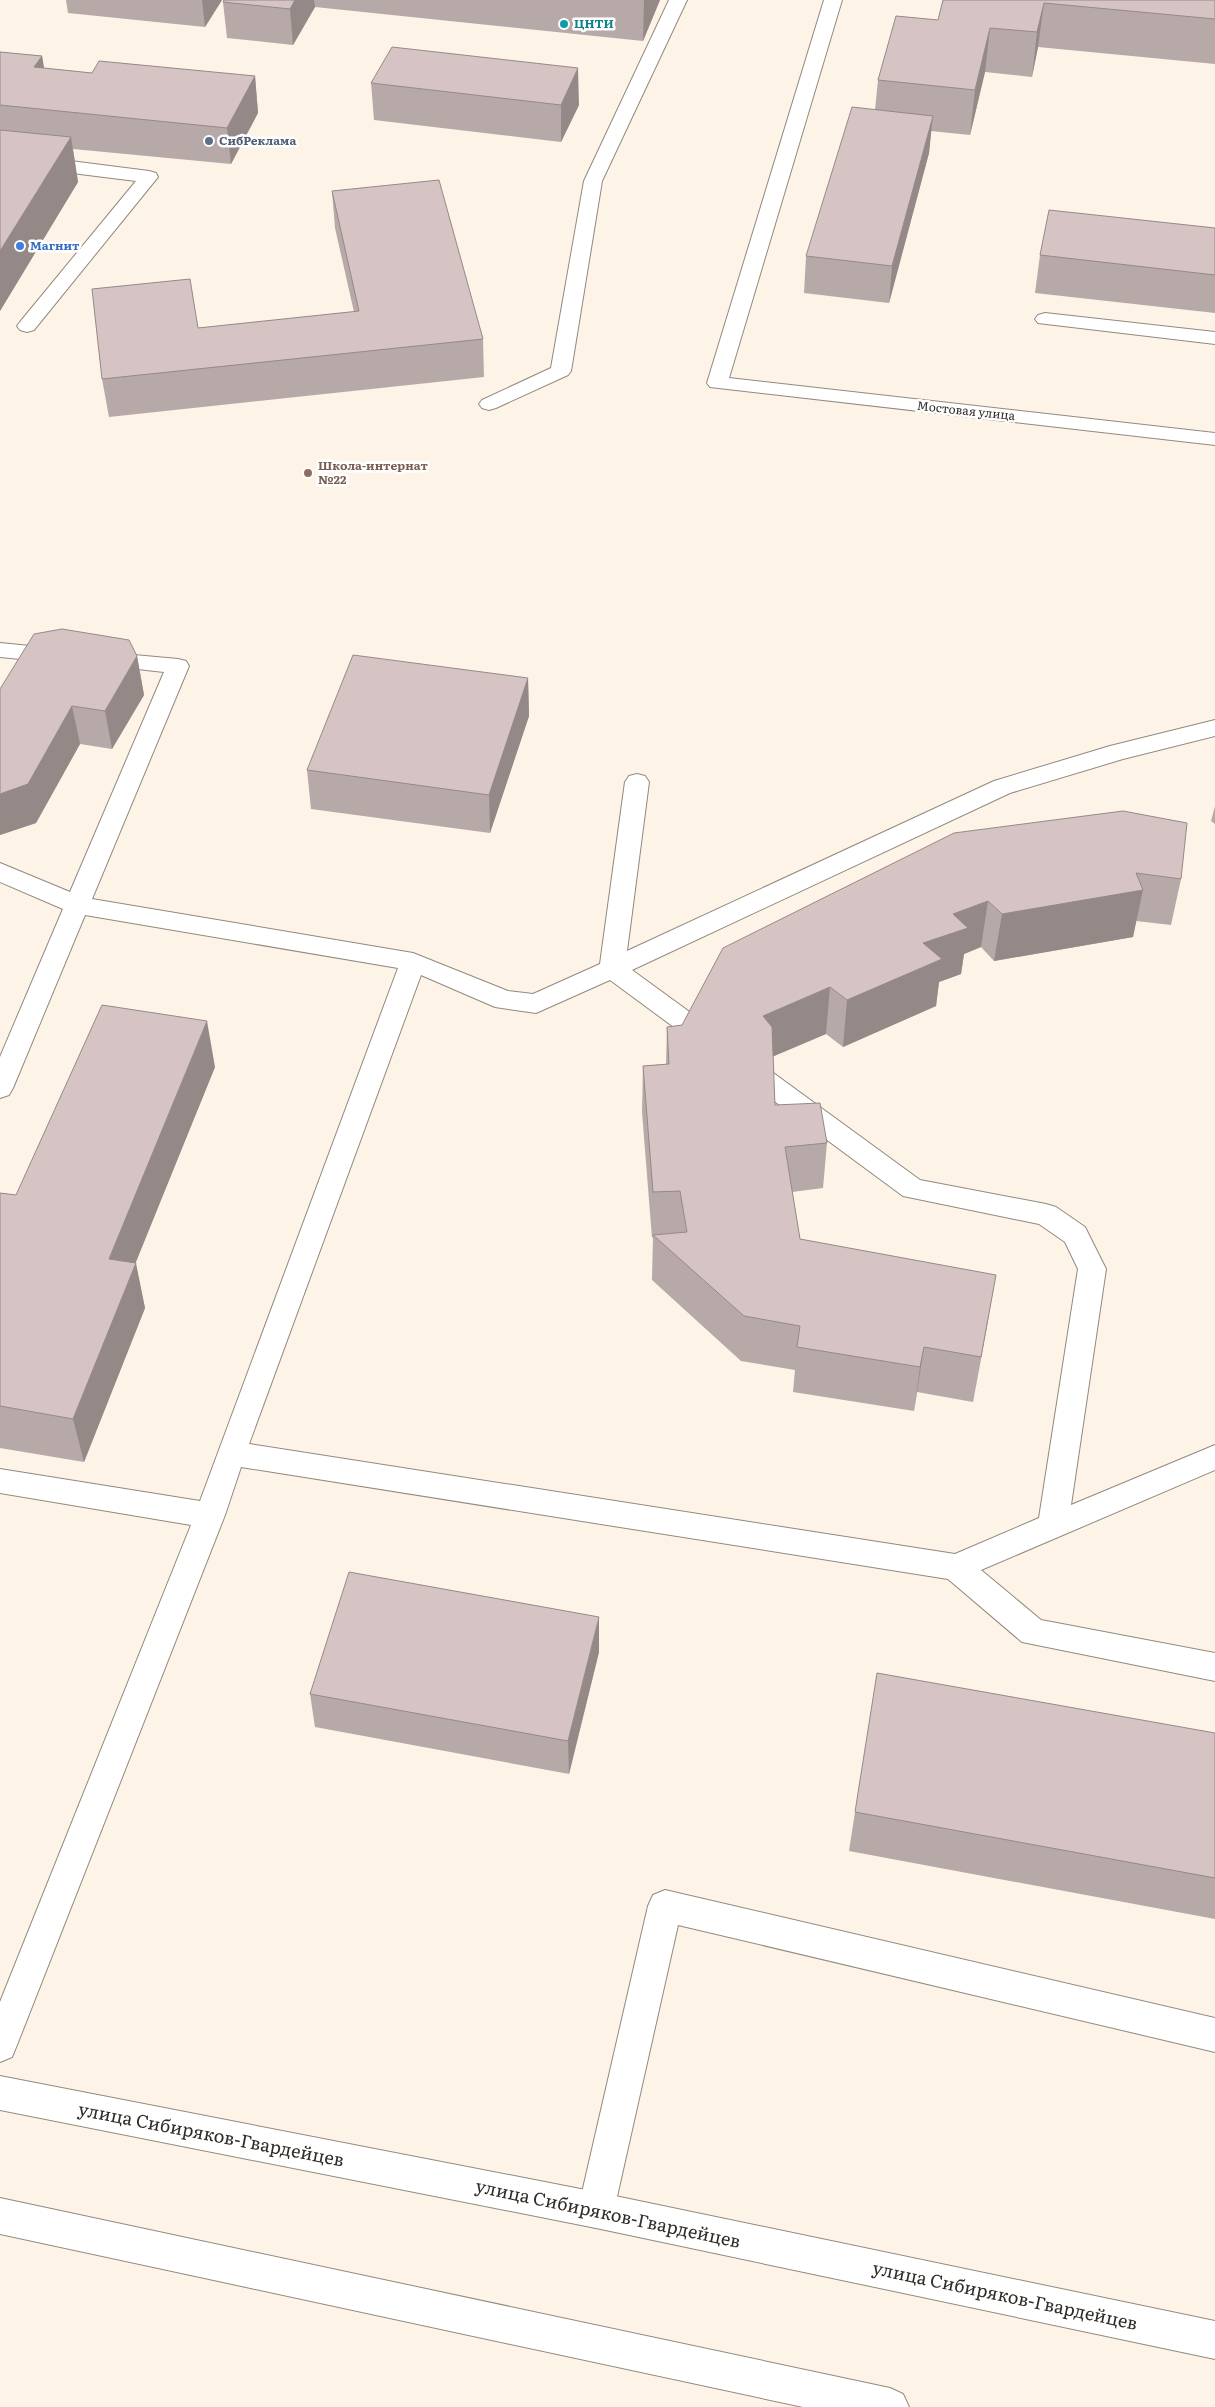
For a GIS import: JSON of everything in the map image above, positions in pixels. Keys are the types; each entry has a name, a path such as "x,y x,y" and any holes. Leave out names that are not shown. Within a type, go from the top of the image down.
{"main road":[{"path":"489,404 561,371 593,181 678,0"},
{"name":"Мостовая улица","path":"833,0 717,383 1215,439"},
{"path":"0,158 148,177 27,326"},
{"path":"1045,319 1215,338"},
{"path":"0,650 178,666 0,1088"},
{"path":"0,872 77,905 414,962 504,1000 536,1004 1002,787 1118,752 1215,728"},
{"path":"612,968 637,782"},
{"path":"0,2045 210,1515 414,962"},
{"path":"612,968 913,1189 1046,1215 1075,1235 1092,1269 1053,1526"},
{"path":"231,1454 956,1567 1032,1632 1215,1667"},
{"path":"956,1567 1215,1457"},
{"path":"0,1481 210,1515"},
{"path":"596,2210 665,1906 1215,2035"},
{"name":"улица Сибиряков-Гвардейцев","path":"0,2093 596,2210 1215,2340"},
{"path":"0,2216 890,2407"}],"building":[{"path":"224,0 295,0 290,9 223,2"},
{"path":"943,0 1215,0 1215,19 1044,3 1037,32 990,28 975,90 878,80 896,16 938,20"},
{"path":"392,47 578,68 561,105 371,83"},
{"path":"0,52 42,56 34,67 92,73 99,61 255,76 227,128 0,105"},
{"path":"852,107 933,116 892,266 806,256"},
{"path":"0,130 71,137 0,251"},
{"path":"439,180 483,339 102,379 92,289 190,279 198,328 359,311 332,191"},
{"path":"1049,210 1215,228 1215,275 1040,255"},
{"path":"62,629 129,640 137,656 105,711 72,706 28,784 0,794 0,689 34,634"},
{"path":"353,655 528,678 489,795 307,770"},
{"path":"1123,811 1187,823 1181,879 1136,873 1143,890 1002,914 988,901 953,914 968,928 923,943 942,959 847,1000 830,987 763,1016 772,1027 775,1105 820,1103 827,1143 785,1147 800,1239 996,1275 981,1357 924,1347 920,1367 797,1347 800,1326 744,1316 653,1235 687,1232 680,1191 653,1192 643,1066 669,1064 667,1027 682,1025 723,948 954,833"},
{"path":"102,1005 207,1021 109,1259 136,1263 73,1419 0,1406 0,1193 16,1195"},
{"path":"349,1572 599,1617 568,1741 310,1694"},
{"path":"877,1673 1215,1733 1215,1878 855,1812"}],"place":[{"name":"ЦНТИ","path":"564,24"},
{"name":"СибРеклама","path":"209,141"},
{"name":"Магнит","path":"20,246"},
{"name":"Школа-интернат №22","path":"308,473"}]}
